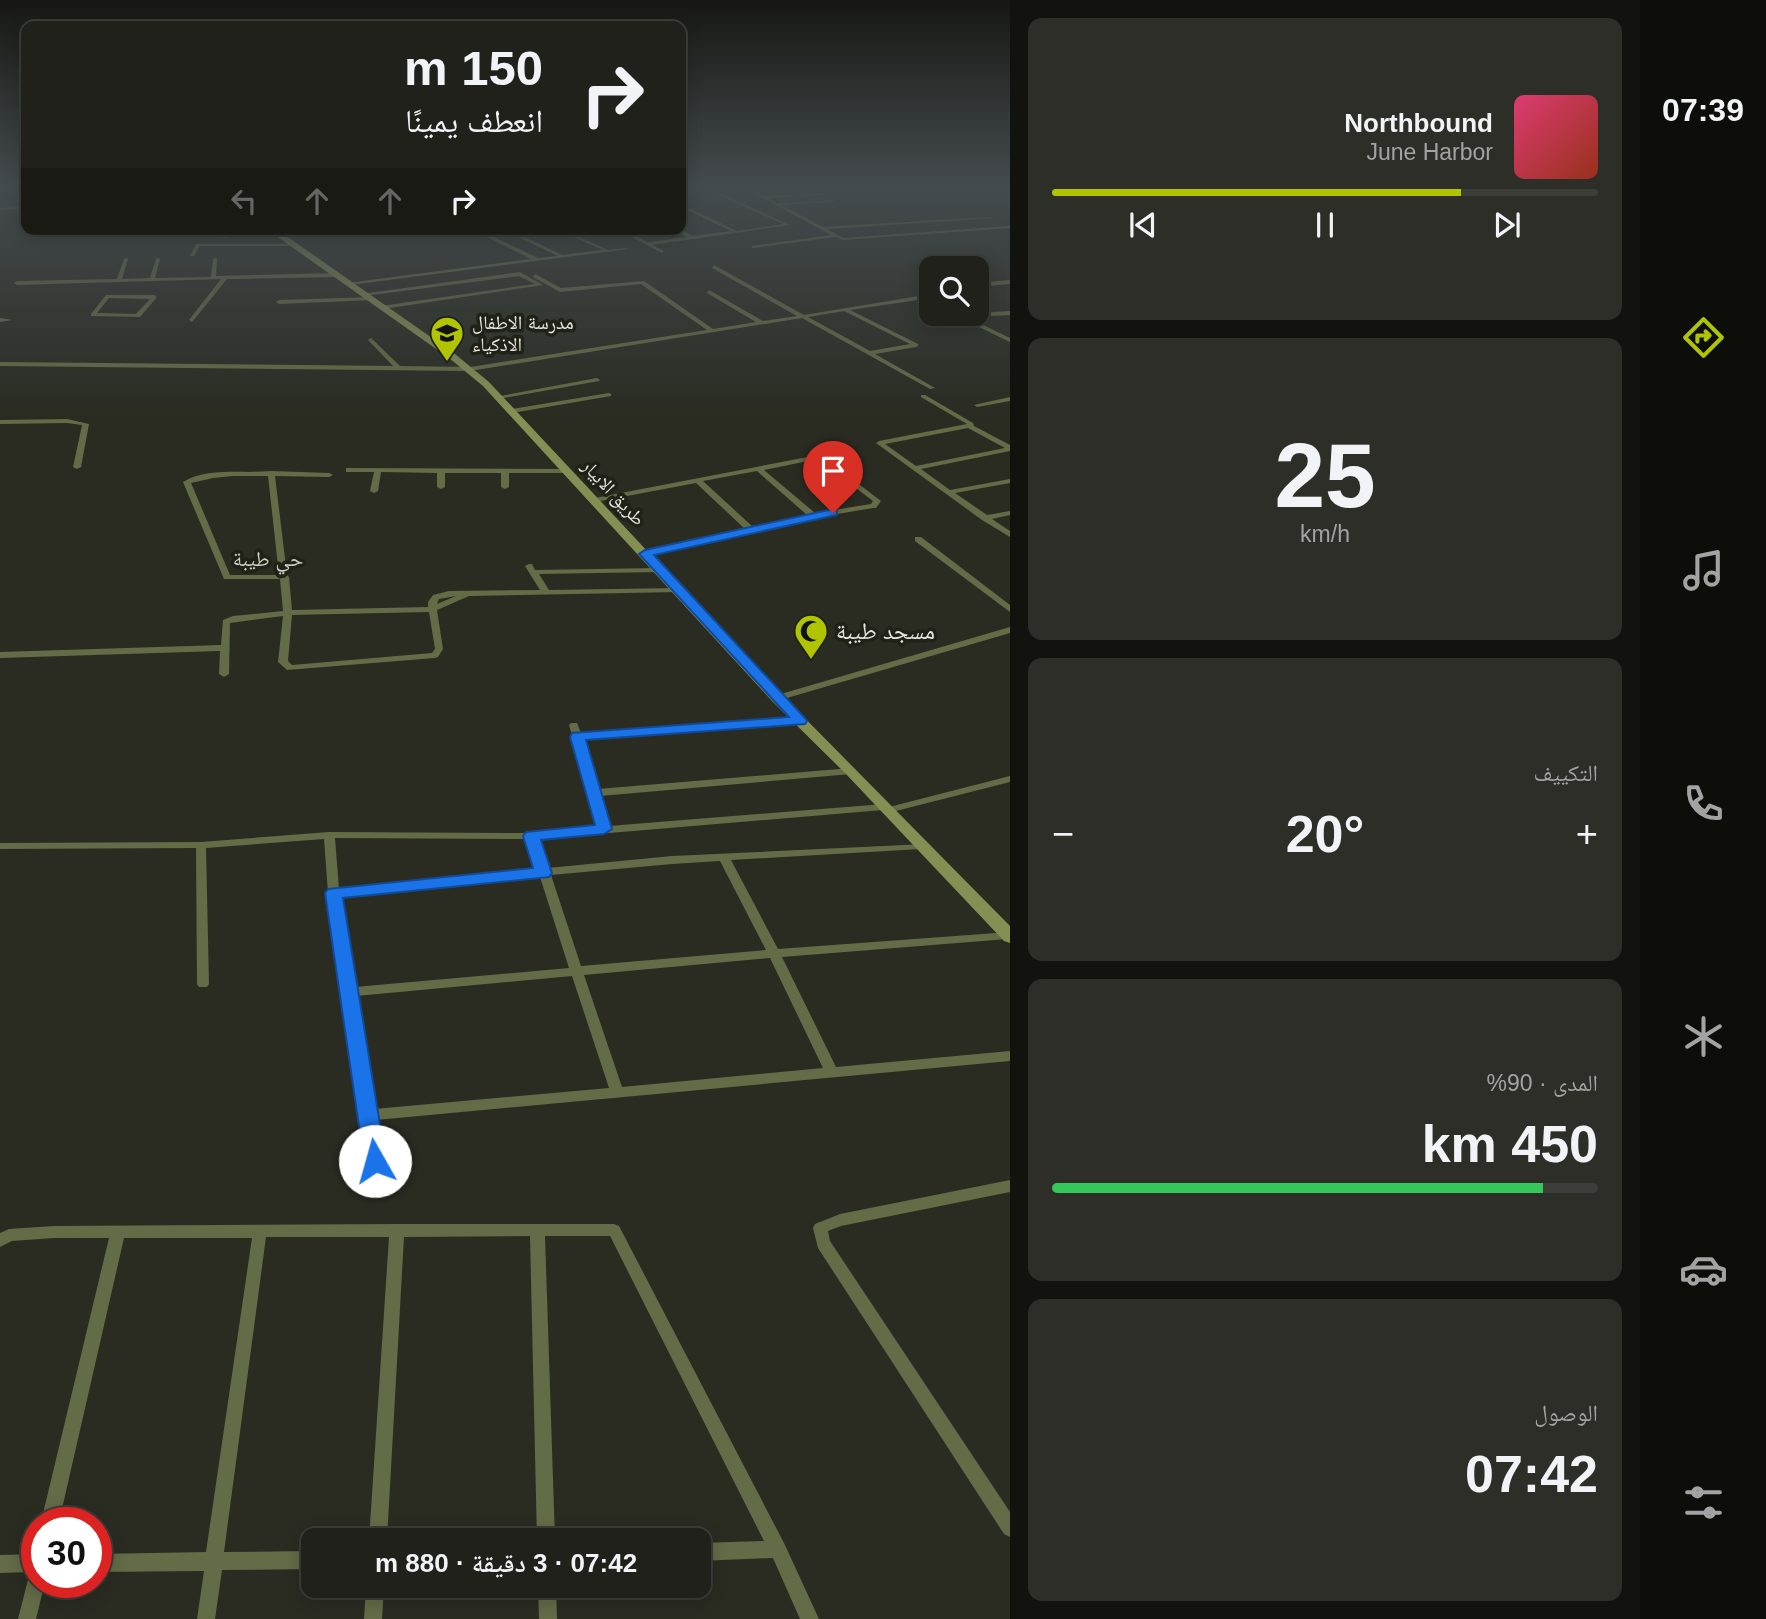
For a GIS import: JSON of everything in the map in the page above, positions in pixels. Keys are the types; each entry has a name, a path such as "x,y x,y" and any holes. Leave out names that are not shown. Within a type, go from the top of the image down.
{"main road":[{"name":"طريق الابيار","path":"318,262 470,369 777,698 852,771 1009,936"}],"street":[{"path":"119,280 125,262"},
{"path":"146,296 155,279 158,262"},
{"path":"213,278 215,262"},
{"path":"350,283 524,262"},
{"path":"713,267 932,388"},
{"path":"523,269 560,290 642,282 713,331"},
{"path":"279,302 373,300 540,285 520,274 373,300"},
{"path":"17,283 338,275"},
{"path":"192,320 225,278"},
{"path":"989,284 1010,282"},
{"path":"709,292 762,323"},
{"path":"108,296 146,296 153,297 138,316 96,316 92,313 108,296"},
{"path":"1,365 470,369 919,298"},
{"path":"845,310 916,345 871,353"},
{"path":"989,313 1010,313"},
{"path":"0,320 10,320"},
{"path":"980,326 1010,340"},
{"path":"371,340 398,368"},
{"path":"498,397 597,380"},
{"path":"571,384 590,398"},
{"path":"512,411 609,395"},
{"path":"923,396 1010,449"},
{"path":"977,405 1010,399"},
{"path":"0,422 67,421 86,424 77,467"},
{"path":"971,426 878,443 1010,535"},
{"path":"915,468 1010,449"},
{"path":"595,500 820,458 877,502 873,506 813,516 645,554"},
{"path":"758,468 813,516"},
{"path":"349,470 567,471"},
{"path":"374,491 378,470"},
{"path":"441,470 441,487"},
{"path":"505,471 505,487"},
{"path":"285,577 227,577 187,483 192,479 271,473 329,475"},
{"path":"271,473 288,613 283,662 290,668 435,655 439,649 431,609"},
{"path":"697,480 752,531"},
{"path":"949,492 1010,481"},
{"path":"985,518 1010,513"},
{"path":"918,539 1010,609"},
{"path":"546,592 532,569 660,570"},
{"path":"225,674 226,622 238,617 431,609 468,594 678,590"},
{"path":"777,698 1010,629"},
{"path":"0,655 224,648"},
{"path":"578,737 800,721"},
{"path":"574,725 604,829"},
{"path":"593,793 852,771"},
{"path":"0,846 201,845 329,835 531,836 886,809 1010,779"},
{"path":"329,835 334,893 375,1161"},
{"path":"531,836 617,1093"},
{"path":"201,845 203,984"},
{"path":"334,893 672,860 921,846"},
{"path":"724,858 774,953 831,1072"},
{"path":"351,992 774,953 1009,936"},
{"path":"369,1115 1010,1056"},
{"path":"1010,1185 853,1217 820,1228 823,1242 1010,1528"},
{"path":"379,1528 397,1230"},
{"path":"537,1230 546,1528"},
{"path":"0,1241 9,1235 118,1232 614,1230 778,1549 810,1619"},
{"path":"206,1619 260,1231"},
{"path":"54,1507 118,1232"},
{"path":"711,1552 778,1549"},
{"path":"112,1563 301,1560"},
{"path":"0,1564 21,1563"},
{"path":"27,1619 32,1598"},
{"path":"373,1619 374,1598"},
{"path":"547,1598 548,1619"}],"place":[{"name":"مدرسة الاطفال الاذكياء","path":"447,363"},
{"name":"مسجد طيبة","path":"811,661"}],"district":[{"name":"حي طيبة","path":"268,559"}],"route":[{"path":"375,1161 334,893 543,873 531,836 604,829 578,737 800,721 645,554 833,513"}]}
